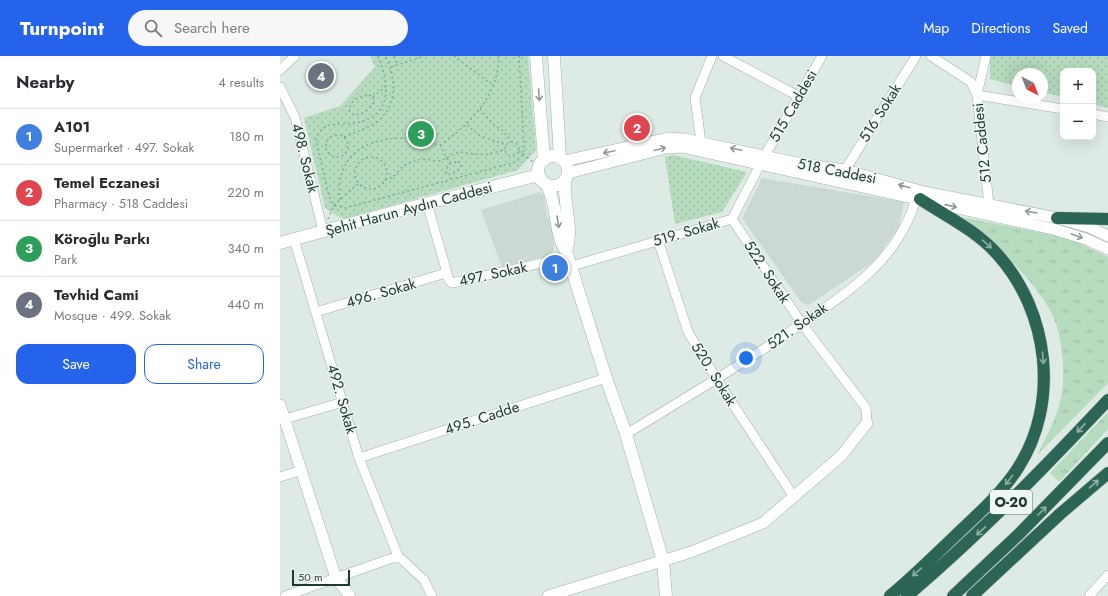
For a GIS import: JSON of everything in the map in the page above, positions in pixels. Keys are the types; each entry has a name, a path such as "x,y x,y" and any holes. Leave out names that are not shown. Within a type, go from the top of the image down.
{"highway":[{"path":"890,596 980,513 1018,469 1028,450 1040,416 1044,373 1040,338 1034,314 1027,297 1012,271 998,254 975,234 918,199"},
{"path":"1057,218 1108,219"},
{"name":"O-20","path":"907,596 951,559 1001,512 1108,400"},
{"name":"O-20","path":"953,596 1019,534 1108,443"},
{"path":"972,596 1060,514 1108,473"}],"main road":[{"path":"536,56 539,175 547,185 554,198 562,244 569,258 606,378 626,434 663,561 666,596"},
{"path":"554,56 562,159"},
{"path":"538,161 553,156 562,159 568,166 564,192 570,242 569,258"},
{"name":"Şehit Harun Aydın Caddesi","path":"280,243 427,203 539,175"},
{"path":"547,185 557,186 566,177"}],"street":[{"path":"280,70 295,56"},
{"path":"701,142 695,98 712,56"},
{"path":"723,56 798,96"},
{"name":"515 Caddesi","path":"762,160 822,56"},
{"name":"516 Sokak","path":"845,170 916,56"},
{"name":"512 Caddesi","path":"931,56 971,82 977,95 989,205"},
{"path":"986,56 977,95 1060,109"},
{"name":"498. Sokak","path":"280,87 295,117 323,231"},
{"path":"1096,115 1108,117"},
{"name":"518 Caddesi","path":"562,159 668,138 684,138 762,160 918,199 1053,229 1086,239 1108,249"},
{"name":"518 Caddesi","path":"566,177 674,146 762,160 845,170 924,192 1057,218 1089,227 1108,236"},
{"name":"519. Sokak","path":"569,258 658,240 732,219 762,160"},
{"name":"521. Sokak","path":"626,434 717,380 802,324 854,285 879,263 908,222 918,199"},
{"name":"497. Sokak","path":"427,203 446,273 449,280 456,284 569,258"},
{"name":"522. Sokak","path":"732,219 802,324 866,408 868,423"},
{"name":"492. Sokak","path":"294,239 359,458 398,556"},
{"name":"520. Sokak","path":"658,240 688,332 717,380 794,497"},
{"name":"496. Sokak","path":"316,312 446,273"},
{"name":"495. Cadde","path":"359,458 606,378"},
{"path":"285,418 343,402"},
{"path":"280,404 336,578 350,596"},
{"path":"548,596 691,552 763,523 841,456 868,423"},
{"path":"280,477 302,470"},
{"path":"285,596 398,556 424,580 432,596"},
{"path":"1089,596 1108,575"}],"path":[{"path":"378,56 386,75 387,85 387,93 379,110 369,119 359,123 335,124 324,127 318,132 316,140 329,196 334,205 345,208 516,162 523,155 524,146 519,56"},
{"path":"344,138 347,144 346,151 340,156 330,154 326,145 328,139 337,135 344,138 376,123 385,114 393,101 394,88 392,67 385,56"},
{"path":"394,56 397,66"},
{"path":"392,67 424,56"},
{"path":"454,56 494,86"},
{"path":"340,200 338,185 342,170 348,160 360,148 373,142 392,138 417,139 440,145 467,125 480,109 494,86 498,71 498,56"},
{"path":"373,97 387,85"},
{"path":"369,95 373,97 374,102 367,111 359,115 353,115 349,111 353,101 362,96 369,95"},
{"path":"480,109 495,126 520,146 519,151 523,155 538,161"},
{"path":"467,125 480,136 507,145"},
{"path":"385,180 387,170 386,165 378,158 367,157 358,163 355,173 359,183 363,186 373,188 382,184 385,180 393,177 404,165 414,161 421,159 440,161 458,152 484,155 504,150 512,141"},
{"path":"440,145 450,164"},
{"path":"504,150 507,154 512,156 519,151"},
{"path":"458,161 461,165 460,169 448,175 446,170 450,164 458,161"},
{"path":"334,205 359,183"}],"shaded area":[{"path":"762,178 904,202 899,227 874,261 809,305 802,303 742,218"},
{"path":"540,192 544,196 547,218 552,219 554,250 550,255 502,267 481,210"}],"green space":[{"path":"370,56 528,56 536,150 518,170 343,219 325,208 304,118 340,106 375,67"},
{"path":"990,56 1108,56 1108,108 1096,105 1096,68 1060,68 1060,96 1048,93 1048,68 1012,68 1012,84 990,79"},
{"path":"673,155 747,172 722,212 675,224 665,157"},
{"path":"956,216 1068,238 1108,257 1108,383 1037,455 1054,421 1062,393 1063,361 1060,338 1056,324 1052,313 1037,290 1017,266 977,229"},
{"path":"1108,412 1108,429 1059,482 1050,473"}],"place":[{"name":"Tevhid Cami","path":"321,76"},
{"name":"Temel Eczanesi","path":"637,128"},
{"name":"Köroğlu Parkı","path":"421,134"},
{"name":"A101","path":"555,268"}]}
